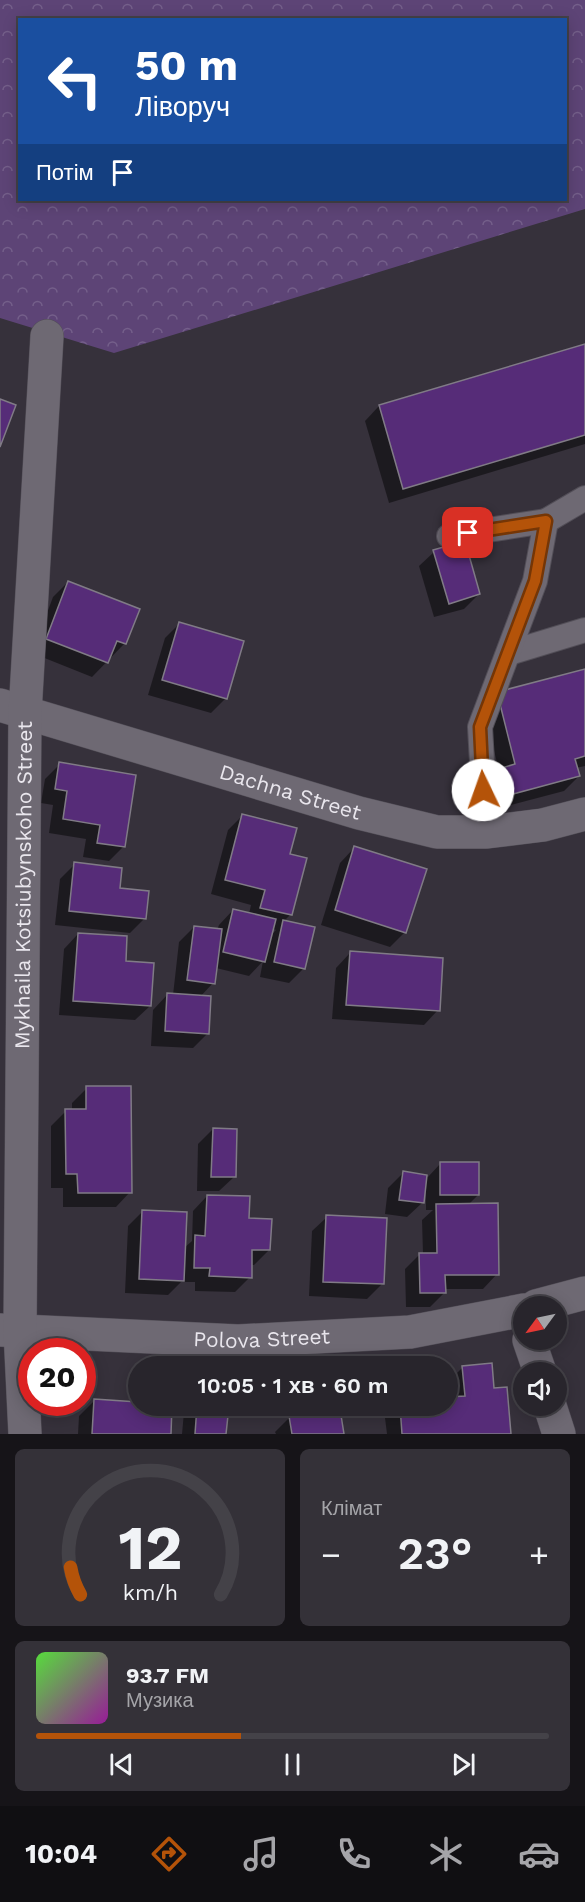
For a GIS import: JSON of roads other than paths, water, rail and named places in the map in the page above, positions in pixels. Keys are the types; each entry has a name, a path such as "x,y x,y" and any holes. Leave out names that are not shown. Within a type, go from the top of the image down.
{"street":[{"name":"Mykhaila Kotsiubynskoho Street","path":"25,1434 10,1330 13,709 47,336"},
{"name":"Dachna Street","path":"13,709 359,813 437,832 486,832 543,825 585,814"},
{"name":"Polova Street","path":"567,1300 585,1293"},
{"name":"Polova Street","path":"10,1330 238,1341 410,1332 513,1319"},
{"path":"553,1416 559,1434"}],"lane":[{"path":"449,536 546,521 585,498"},
{"path":"486,832 480,727 535,581 546,521"},
{"path":"509,653 585,630"}]}
